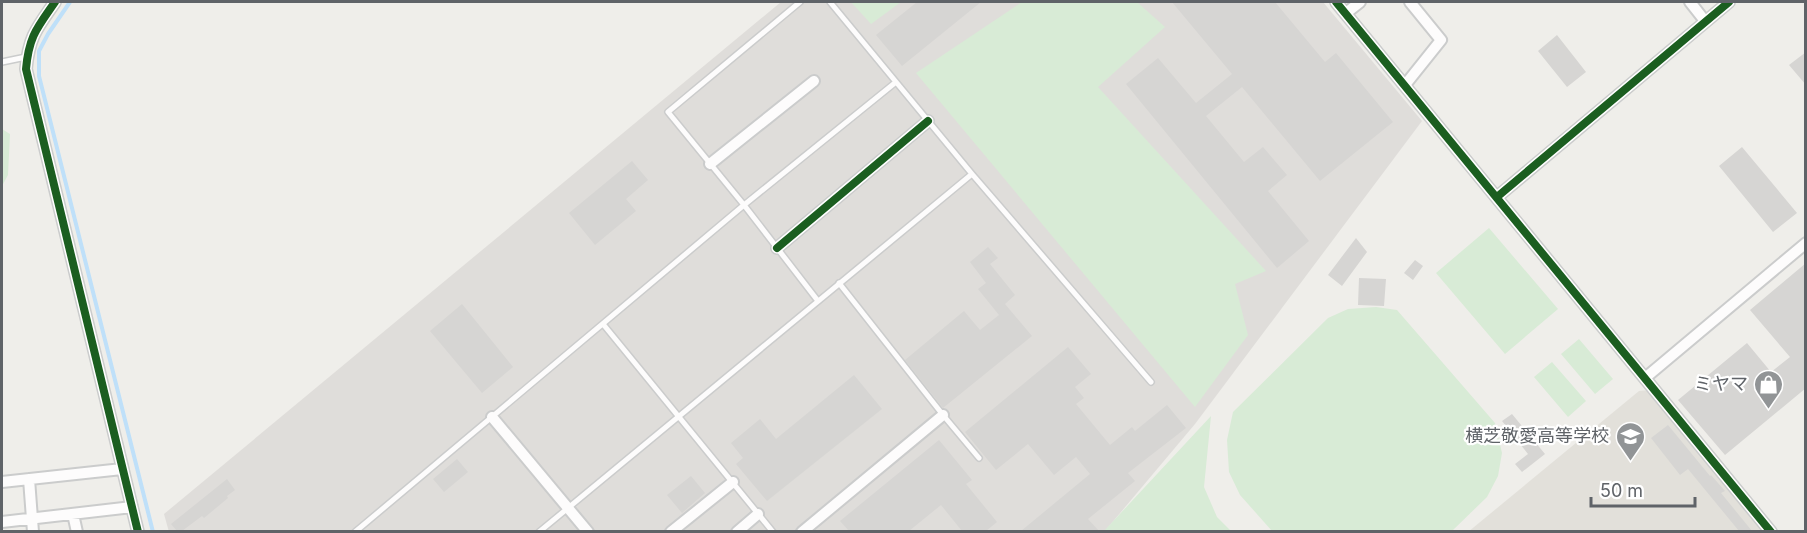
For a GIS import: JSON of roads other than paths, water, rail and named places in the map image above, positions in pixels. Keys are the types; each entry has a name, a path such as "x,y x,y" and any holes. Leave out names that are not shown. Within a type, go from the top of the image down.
{"street":[{"path":"55,2 34,32 28,48 26,69 138,531"},
{"path":"1336,2 1771,531"},
{"path":"1346,13 1360,2"},
{"path":"1405,85 1441,40 1410,2"},
{"path":"1689,2 1705,21"},
{"path":"1497,197 1729,2"},
{"path":"710,164 814,81"},
{"path":"777,248 928,121"},
{"path":"1645,378 1806,243"},
{"path":"802,531 943,415"},
{"path":"492,417 588,531"},
{"path":"2,482 122,469"},
{"path":"29,479 33,531"},
{"path":"671,531 733,482"},
{"path":"2,522 132,507"},
{"path":"73,514 77,531"},
{"path":"737,531 758,514"}],"lane":[{"path":"800,2 668,112 818,301"},
{"path":"830,2 972,174 1151,382"},
{"path":"2,62 27,57"},
{"path":"356,531 744,205 896,82"},
{"path":"539,531 972,174"},
{"path":"839,283 979,458"},
{"path":"603,324 773,531"}],"waterway":[{"path":"70,2 39,51 39,76 153,532"}],"place":[{"name":"ミヤマ","path":"1769,410"},
{"name":"横芝敬愛高等学校","path":"1630,462"}]}
